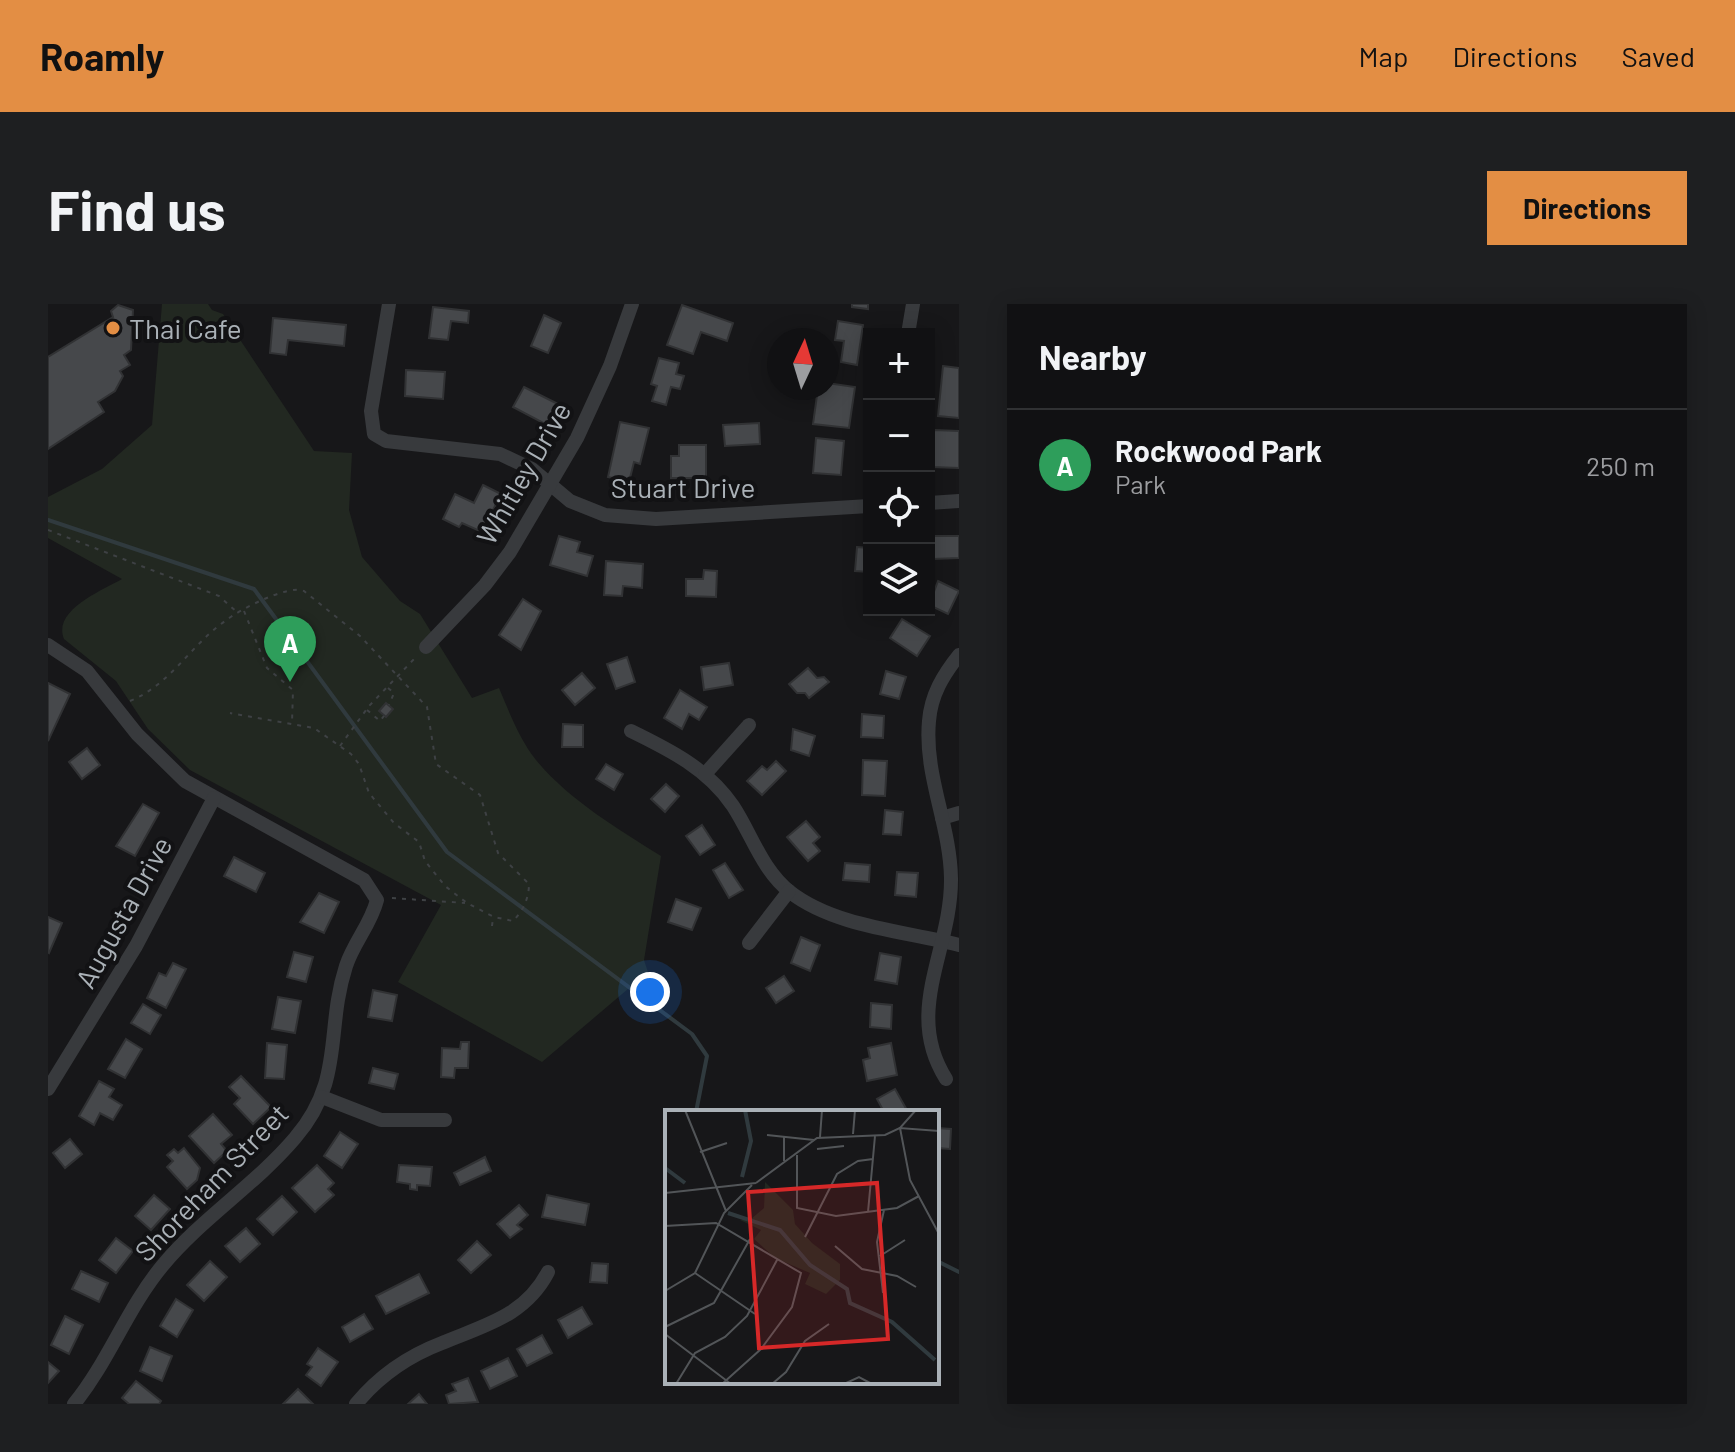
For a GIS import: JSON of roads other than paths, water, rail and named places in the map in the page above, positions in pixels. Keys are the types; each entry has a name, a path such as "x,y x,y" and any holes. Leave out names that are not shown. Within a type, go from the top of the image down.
{"street":[{"name":"Stuart Drive","path":"389,304 371,411 374,434 396,442 500,454 532,469 550,485 592,512 631,519 863,506"},
{"name":"Whitley Drive","path":"426,647 485,585 510,552 594,402 632,304"},
{"path":"909,328 913,304"},
{"path":"935,503 959,501"},
{"path":"48,645 87,671 164,763 214,798"},
{"path":"946,1079 933,1057 926,1023 951,876 930,764 929,718 942,678 959,655"},
{"path":"705,774 749,725"},
{"path":"631,731 705,774 735,808 767,866 789,891 825,912 959,945"},
{"name":"Shoreham Street","path":"74,1404 127,1314 164,1264 269,1166 296,1137 322,1097 334,1053 341,984 347,963 374,913 375,893 364,880 214,798"},
{"name":"Augusta Drive","path":"48,1089 136,946 214,798"},
{"path":"942,818 959,813"},
{"path":"749,943 789,891"},
{"path":"322,1097 381,1120 445,1120"},
{"path":"356,1404 373,1383 404,1361 484,1328 519,1308 538,1290 548,1272"}],"waterway":[{"path":"48,520 254,589 447,852 692,1034 707,1056 696,1110"},
{"path":"939,1262 959,1272"}],"place":[{"name":"Thai Cafe","path":"113,328"},
{"name":"Rockwood Park","path":"290,682"}]}
